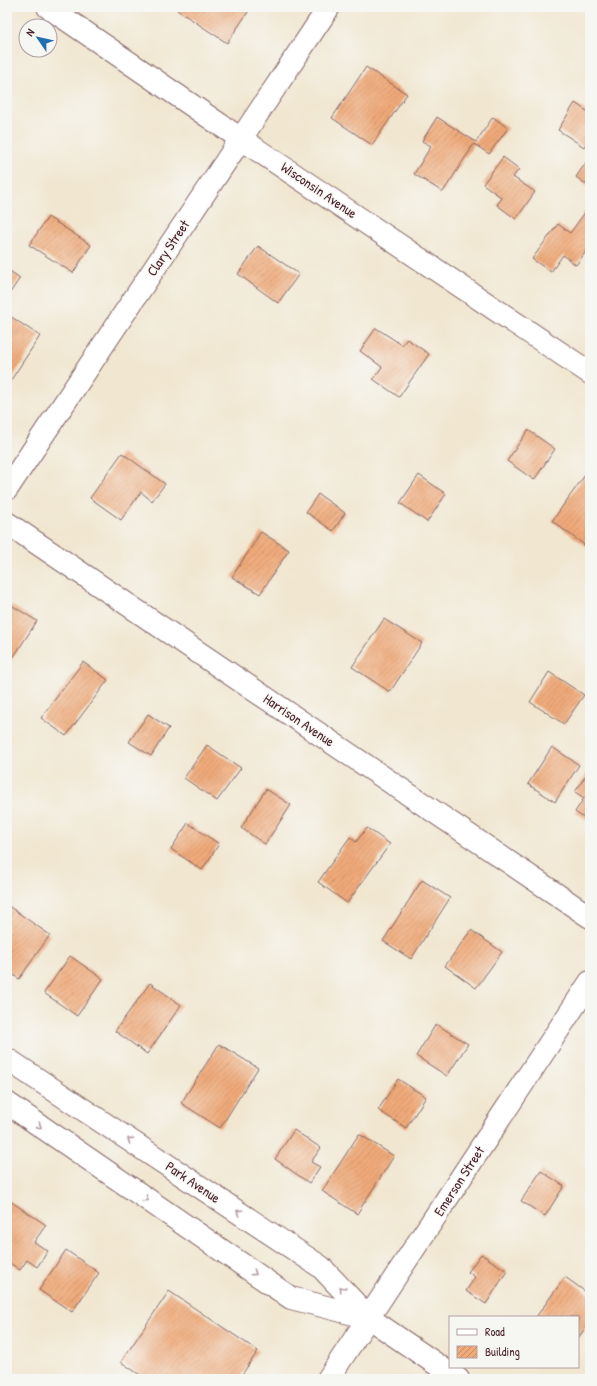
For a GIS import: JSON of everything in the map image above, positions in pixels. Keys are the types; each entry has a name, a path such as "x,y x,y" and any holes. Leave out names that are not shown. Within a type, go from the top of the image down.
{"street":[{"name":"Wisconsin Avenue","path":"48,7 241,139 590,373"},
{"name":"Clary Street","path":"7,489 329,7"},
{"name":"Harrison Avenue","path":"7,522 590,917"},
{"name":"Emerson Street","path":"328,1379 590,982"},
{"name":"Park Avenue","path":"7,1058 321,1266 369,1318 458,1379"},
{"name":"Park Avenue","path":"7,1103 291,1298 369,1318"}],"building":[{"path":"179,7 247,7 250,9 227,43 177,10"},
{"path":"366,67 407,94 372,145 332,118"},
{"path":"575,103 590,113 590,138 584,147 558,130"},
{"path":"437,117 476,142 493,117 508,128 489,154 474,144 443,192 414,174 431,146 422,141"},
{"path":"503,157 519,169 513,177 535,192 516,219 497,205 502,198 483,184"},
{"path":"590,157 590,187 576,177"},
{"path":"589,207 590,246 576,265 563,255 551,272 532,259 558,224 570,233"},
{"path":"48,217 91,245 73,273 29,245"},
{"path":"258,246 299,274 278,303 238,274"},
{"path":"7,269 20,278 7,297"},
{"path":"7,314 40,336 7,386"},
{"path":"376,328 402,345 407,339 429,354 399,397 373,379 382,367 360,351"},
{"path":"528,430 555,449 534,480 507,461"},
{"path":"122,453 165,484 152,501 141,492 121,520 90,498"},
{"path":"419,475 446,494 427,522 400,503"},
{"path":"585,475 590,479 590,549 552,521"},
{"path":"318,494 345,513 333,531 306,512"},
{"path":"261,532 289,550 260,594 232,577"},
{"path":"11,605 37,621 7,667 7,611"},
{"path":"384,619 422,643 390,692 352,667"},
{"path":"83,662 108,680 66,736 41,718"},
{"path":"549,672 584,695 564,724 530,702"},
{"path":"148,714 169,728 151,756 129,742"},
{"path":"207,745 241,768 217,801 184,778"},
{"path":"552,747 579,765 555,802 528,784"},
{"path":"590,769 590,822 575,812 584,798 575,792"},
{"path":"266,789 291,805 265,844 241,828"},
{"path":"188,823 219,844 202,870 171,849"},
{"path":"367,828 390,844 347,903 318,882 350,837 356,842"},
{"path":"422,880 450,898 411,959 383,941"},
{"path":"7,905 50,935 19,979 7,970"},
{"path":"471,930 502,952 476,988 445,966"},
{"path":"70,956 103,979 77,1016 44,993"},
{"path":"150,983 181,1005 147,1054 115,1031"},
{"path":"436,1024 468,1044 447,1076 416,1056"},
{"path":"219,1044 258,1068 220,1128 181,1103"},
{"path":"398,1079 426,1097 406,1128 378,1110"},
{"path":"294,1130 321,1148 311,1162 320,1167 309,1183 275,1159"},
{"path":"359,1134 394,1156 357,1214 322,1191"},
{"path":"541,1171 564,1186 545,1216 521,1201"},
{"path":"7,1199 46,1225 34,1242 48,1251 37,1267 27,1260 20,1270 7,1261"},
{"path":"66,1250 99,1273 72,1312 39,1290"},
{"path":"481,1254 507,1271 486,1304 466,1291 475,1277 468,1272"},
{"path":"565,1277 590,1295 590,1322 579,1337 579,1316 537,1316"},
{"path":"169,1291 258,1351 239,1379 146,1379 121,1362"}]}
